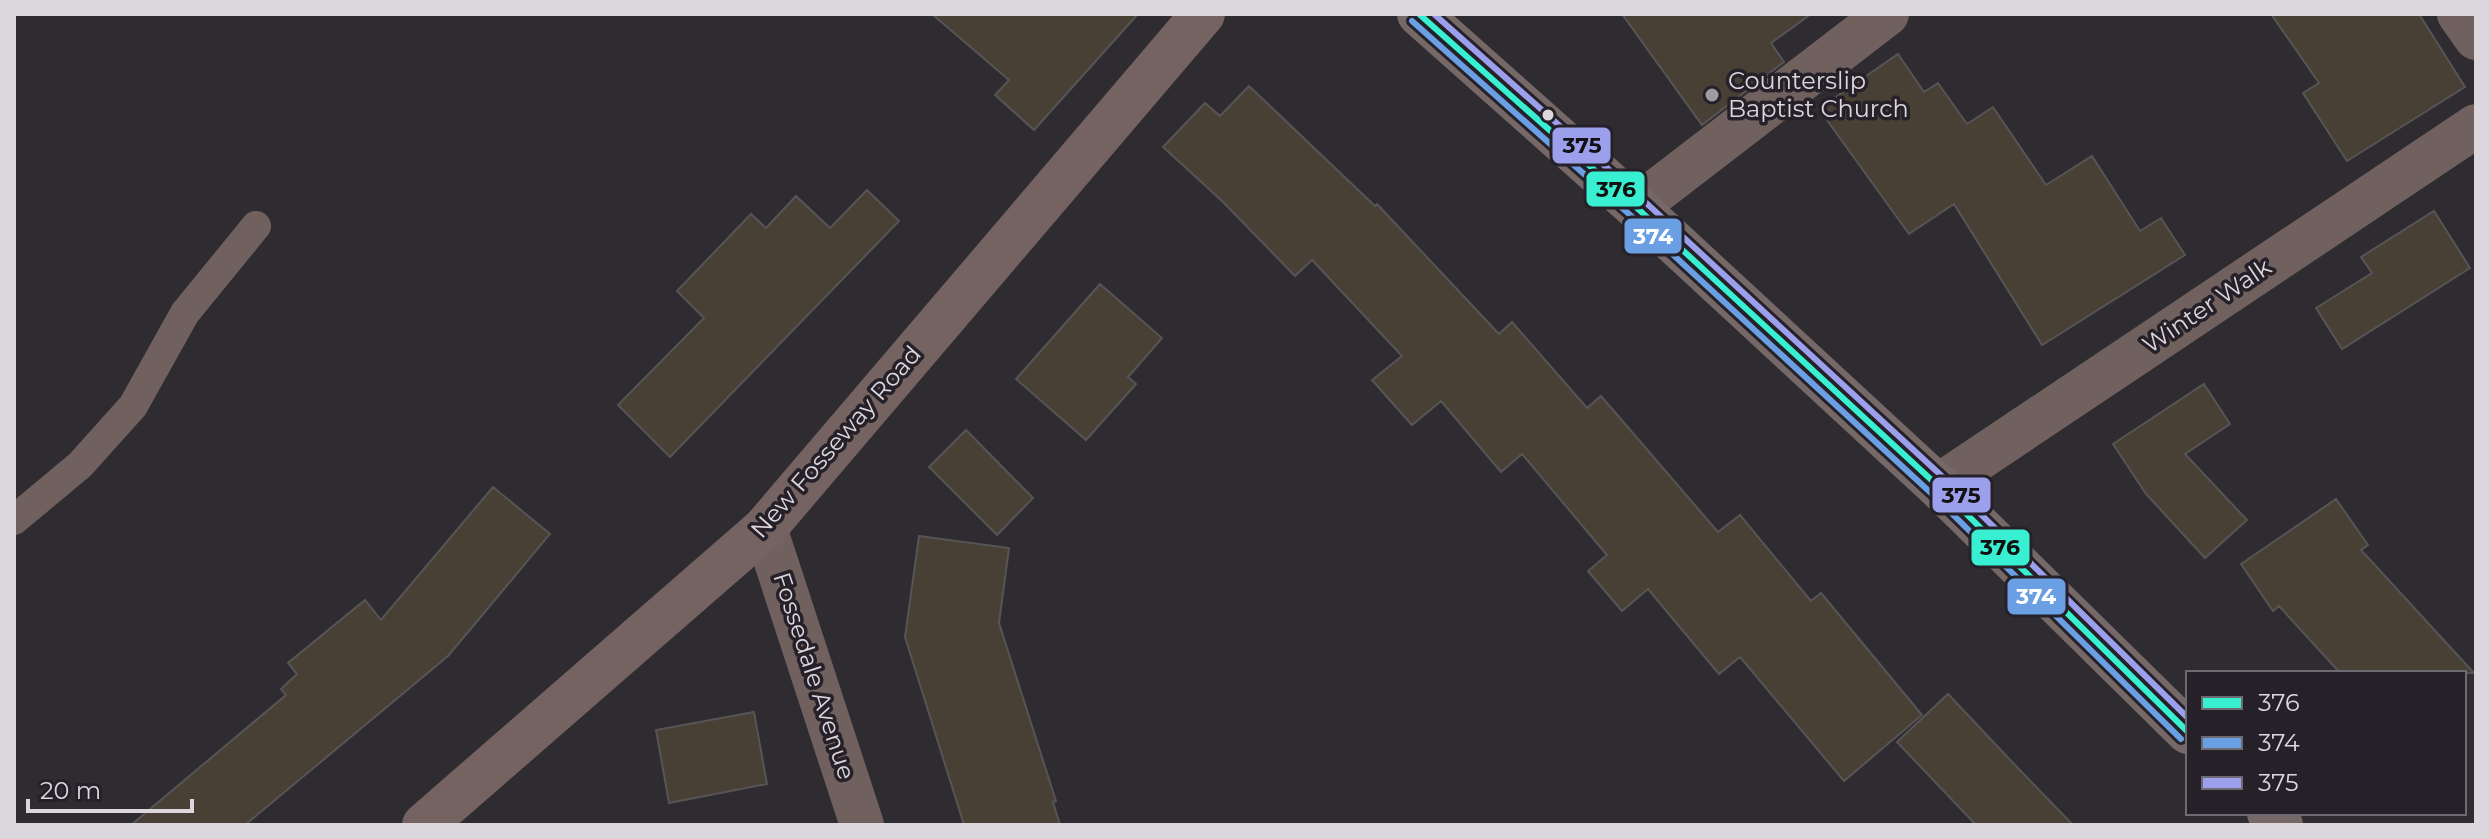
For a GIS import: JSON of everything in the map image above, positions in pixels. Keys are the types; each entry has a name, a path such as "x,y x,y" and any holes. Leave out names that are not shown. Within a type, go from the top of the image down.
{"highway":[{"path":"1419,14 1636,207 1938,486 2186,730"}],"street":[{"name":"New Fosseway Road","path":"424,825 765,528 1203,14"},
{"path":"1636,207 1887,14"},
{"path":"2459,14 2476,38"},
{"name":"Winter Walk","path":"1938,486 2476,126"},
{"name":"Fossedale Avenue","path":"765,528 862,825"}],"lane":[{"path":"14,520 80,465 133,406 185,313 256,226"}],"building":[{"path":"932,14 1138,14 1034,130 995,95 1009,80"},
{"name":"Counterslip Baptist Church","path":"1622,14 1811,14 1771,43 1784,62 1702,125"},
{"path":"2271,14 2419,14 2465,87 2347,161 2303,93 2319,83"},
{"path":"1898,54 1924,92 1938,83 1967,124 1993,107 2046,185 2092,156 2140,231 2161,218 2185,255 2042,345 1954,204 1909,234 1819,109"},
{"path":"1249,86 1375,206 1377,204 1499,334 1512,322 1587,408 1601,396 1718,532 1740,515 1811,601 1821,593 1922,715 1844,781 1740,657 1719,674 1648,589 1622,611 1588,571 1607,555 1522,454 1501,472 1441,401 1412,425 1372,380 1402,356 1312,260 1295,276 1222,201 1163,147 1205,103 1220,116"},
{"path":"867,190 899,221 670,457 618,405 704,318 677,291 751,214 766,228 796,196 830,228"},
{"path":"2434,211 2470,268 2342,349 2316,308 2372,273 2361,257"},
{"path":"1100,284 1162,338 1128,377 1136,384 1086,440 1016,379"},
{"path":"2204,384 2230,424 2185,454 2247,520 2205,558 2146,494 2113,444"},
{"path":"966,430 1033,498 997,535 929,467"},
{"path":"493,487 550,534 448,656 245,825 131,825 286,695 281,689 297,674 288,663 365,600 381,620"},
{"path":"2336,499 2368,545 2361,550 2474,673 2338,671 2279,606 2273,611 2241,564"},
{"path":"919,536 1009,548 999,623 1056,801 1053,802 1060,825 964,825 905,637"},
{"path":"1948,694 2073,825 1976,825 1897,742"},
{"path":"754,712 767,784 669,803 656,730"}],"transit line":[{"name":"376","path":"1419,14 1636,207 1938,486 2186,730"},
{"name":"375","path":"1434,14 1643,200 1945,479 2186,716"},
{"name":"374","path":"1412,21 1629,214 1931,493 2181,739"}],"place":[{"name":"Counterslip Baptist Church","path":"1712,95"}]}
